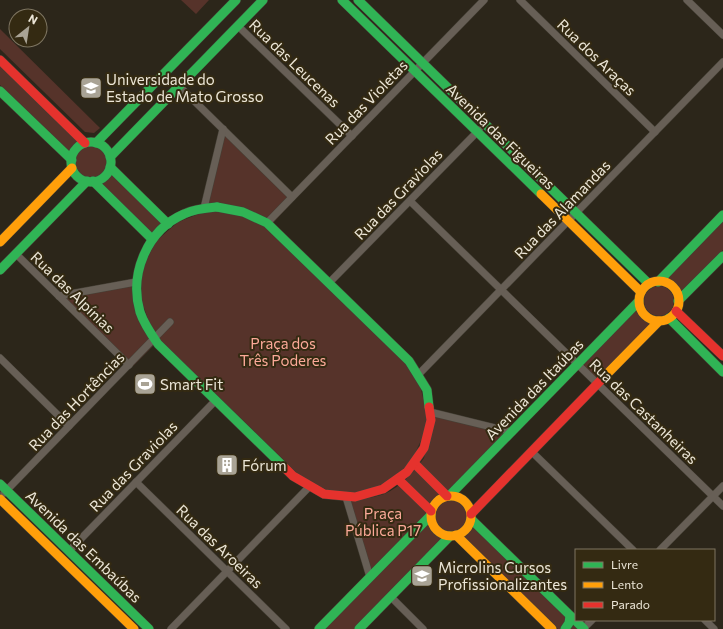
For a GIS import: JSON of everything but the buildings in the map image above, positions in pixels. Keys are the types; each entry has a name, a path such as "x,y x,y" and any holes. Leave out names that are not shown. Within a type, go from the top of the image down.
{"street":[{"path":"96,143 236,0"},
{"path":"110,157 263,0"},
{"name":"Avenida das Figueiras","path":"342,0 641,292"},
{"name":"Avenida das Figueiras","path":"358,0 576,213 653,283 665,282 674,289 677,293 677,306 723,356"},
{"name":"Rua das Violetas","path":"267,223 484,0"},
{"name":"Rua dos Araças","path":"520,0 655,132"},
{"path":"687,0 723,35"},
{"name":"Rua das Leucenas","path":"238,26 352,136"},
{"path":"0,60 86,143"},
{"name":"Rua das Alamandas","path":"419,374 723,62"},
{"path":"179,86 292,197"},
{"path":"0,90 72,164 78,177 90,181 152,239"},
{"name":"Rua das Graviolas","path":"329,283 485,124"},
{"path":"204,208 223,129"},
{"path":"0,242 72,164 76,150 86,143 96,143 105,149 110,157 110,167 104,177 90,181 0,270"},
{"path":"110,167 168,224"},
{"name":"Rua das Castanheiras","path":"410,201 723,506"},
{"path":"222,207 248,212 267,223 409,361 419,374 427,394 430,412 428,436 425,446 414,464 399,480 390,486 371,494 346,497 328,495 309,487 293,476 154,339 143,320 137,300 136,282 138,268 152,239 168,224 185,213 204,208 222,207"},
{"path":"723,215 653,283 641,292 639,301 641,311 652,320 659,321 669,318 677,306 723,256"},
{"name":"Rua das Alpínias","path":"16,254 129,365"},
{"path":"58,296 136,282"},
{"name":"Avenida das Itaúbas","path":"448,496 639,301"},
{"path":"669,318 723,372"},
{"path":"359,629 453,536 466,530 471,517 659,321"},
{"name":"Rua das Hortências","path":"0,498 3,487 69,426 170,322"},
{"path":"0,358 69,426"},
{"name":"Rua das Graviolas","path":"69,551 216,400"},
{"path":"430,412 512,432"},
{"path":"532,452 632,549"},
{"path":"414,464 448,496"},
{"path":"399,480 431,513"},
{"name":"Rua das Aroeiras","path":"136,482 286,629"},
{"path":"661,549 723,486"},
{"name":"Avenida das Embaúbas","path":"3,487 149,629"},
{"path":"171,629 309,487"},
{"path":"552,629 453,536 441,533 435,528 431,513 433,506 439,500 448,496 457,497 464,501 469,507 471,517 583,629 591,621"},
{"path":"346,497 370,577"},
{"name":"Avenida das Embaúbas","path":"0,498 134,629"},
{"path":"320,629 431,513"},
{"path":"390,597 423,629"},
{"path":"565,629 569,623 570,616"},
{"path":"706,621 714,629"}],"green space":[{"path":"181,0 209,0 196,14"},
{"path":"0,29 8,37 8,48 19,48 100,128 94,133 85,132 0,49"},
{"path":"0,66 78,142 69,153 0,85"},
{"path":"224,134 293,201 273,223 208,203"},
{"path":"91,146 100,149 104,153 107,162 104,171 100,175 91,178 82,175 78,171 75,162 78,153 82,149"},
{"path":"111,174 162,223 152,233 101,183"},
{"name":"Praça dos Três Poderes","path":"206,211 237,213 265,226 405,362 420,385 427,415 424,434 411,462 388,482 360,493 329,491 301,477 161,341 151,328 141,299 142,269 156,241 178,222"},
{"path":"723,221 723,250 682,292 675,283 666,279"},
{"path":"132,285 154,345 133,366 64,298"},
{"path":"659,286 670,290 674,301 670,312 659,316 648,312 644,301 648,290"},
{"path":"637,309 643,319 651,324 597,380 582,365"},
{"name":"Praça Pública P17","path":"435,416 505,433 448,491 434,499 427,513 371,571 350,501 387,493 410,475 424,458"},
{"path":"448,500 454,500 464,507 467,516 466,522 460,529 454,532 448,532 438,525 435,519 435,513 442,503"},
{"path":"428,523 432,531 442,538 354,629 325,629"},
{"path":"473,527 578,629 558,629 463,537"}],"traffic: fast":[{"path":"96,143 236,0"},
{"path":"110,157 263,0"},
{"path":"342,0 541,194"},
{"path":"358,0 649,284"},
{"path":"0,91 72,160"},
{"path":"91,142 105,148 111,162 105,176 91,182 77,176 71,162 77,148 91,142"},
{"path":"110,167 168,224"},
{"path":"0,270 87,181"},
{"path":"93,181 152,239"},
{"path":"217,207 243,212 267,223 409,361 427,390 429,407"},
{"path":"217,207 204,208 184,214 171,221 151,242 139,269 137,298 140,312 150,333 158,344 284,467"},
{"path":"658,282 723,215"},
{"path":"678,301 723,256"},
{"path":"449,496 639,301"},
{"path":"669,318 723,372"},
{"path":"0,484 149,629"},
{"path":"319,629 431,515"},
{"path":"471,519 575,620"},
{"path":"359,629 450,536"},
{"path":"565,629 569,623 570,616"},
{"path":"576,621 584,629"}],"traffic: slow":[{"path":"0,242 72,168"},
{"path":"541,194 641,292"},
{"path":"659,281 667,283 673,287 677,293 679,301 677,309 673,315 667,319 659,321 651,319 645,315 641,309 639,301 641,293 645,287 651,283 659,281"},
{"path":"604,377 659,321"},
{"path":"455,496 462,499 468,505 471,516 470,524 462,533 455,536 447,536 440,533 432,524 431,512 434,505 443,497 455,496"},
{"path":"0,499 134,629"},
{"path":"456,535 552,629"}],"traffic: jam":[{"path":"0,60 85,143"},
{"path":"676,311 723,356"},
{"path":"471,514 604,377"},
{"path":"284,467 293,476 324,494 355,497 383,489 407,472 424,448 431,420 429,407"},
{"path":"415,464 447,496"},
{"path":"399,480 431,511"}],"place":[{"name":"Universidade do Estado de Mato Grosso","path":"91,88"},
{"name":"Smart Fit","path":"145,384"},
{"name":"Fórum","path":"227,465"},
{"name":"Microlins Cursos Profissionalizantes","path":"422,576"}]}
